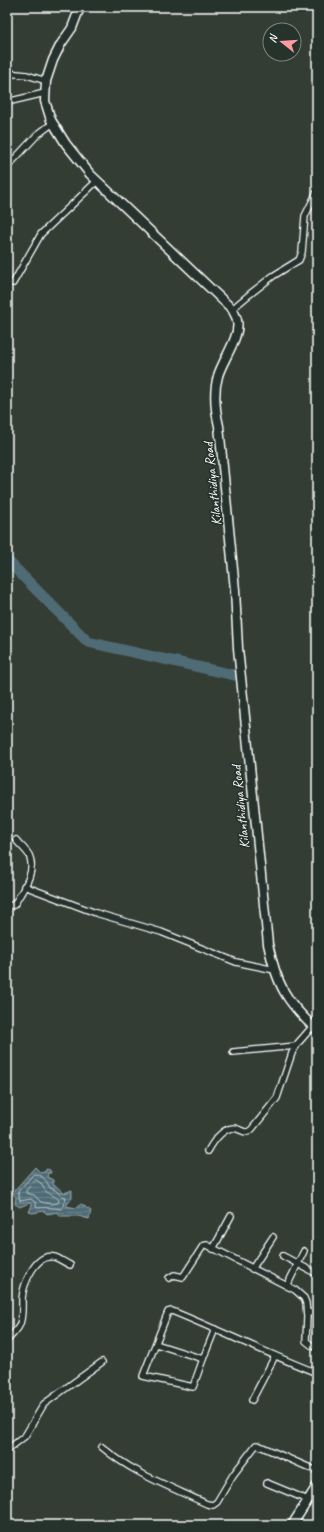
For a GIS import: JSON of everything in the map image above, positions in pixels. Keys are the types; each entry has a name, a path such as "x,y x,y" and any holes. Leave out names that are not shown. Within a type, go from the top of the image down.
{"street":[{"name":"Kilanthidiya Road","path":"80,7 72,28 61,44 53,60 46,81 45,101 53,124 66,144 90,174 232,309 238,321 238,329 222,363 218,377 215,391 215,408 219,426 236,590 238,648 257,843 268,944 275,970 285,995 297,1011 315,1028"},
{"path":"7,73 27,75 46,81"},
{"path":"7,102 45,93"},
{"path":"7,167 38,136 53,124"},
{"path":"13,283 41,234 97,181"},
{"path":"232,309 273,276 299,260 302,252 305,216 317,192"},
{"path":"7,906 14,905 32,869 29,856 16,840"},
{"path":"24,886 96,913 162,932 236,962 275,970"},
{"path":"208,1151 214,1140 226,1130 233,1128 246,1133 252,1130 277,1098 282,1086 286,1069 296,1046 315,1028"},
{"path":"233,1052 296,1046"},
{"path":"213,1249 231,1216"},
{"path":"252,1269 273,1237"},
{"path":"169,1278 174,1275 183,1277 203,1246 207,1245 295,1290 304,1298 307,1312 306,1341 310,1345 317,1348"},
{"path":"287,1286 304,1251"},
{"path":"283,1256 317,1274"},
{"path":"7,1341 18,1326 23,1311 22,1299 27,1280 34,1266 47,1257 55,1257 70,1265"},
{"path":"215,1329 193,1387 143,1376 168,1312 172,1311 215,1329 275,1356 317,1373"},
{"path":"307,1312 317,1314"},
{"path":"156,1344 203,1359"},
{"path":"252,1400 275,1356"},
{"path":"7,1450 25,1436 44,1404 102,1362"},
{"path":"102,1447 115,1459 130,1468 207,1504 213,1505 217,1502 233,1475 256,1445 317,1471"},
{"path":"267,1483 308,1500"},
{"path":"292,1525 317,1486"}],"water":[{"path":"35,1167 41,1173 46,1171 46,1169 50,1170 51,1173 48,1173 47,1177 53,1180 53,1185 64,1193 72,1190 72,1198 66,1206 76,1208 81,1204 91,1211 89,1219 78,1216 60,1216 58,1212 47,1214 44,1211 33,1213 29,1212 32,1205 29,1203 20,1207 15,1204 16,1197 12,1193"}],"waterway":[{"path":"7,560 88,642 234,675"}]}
